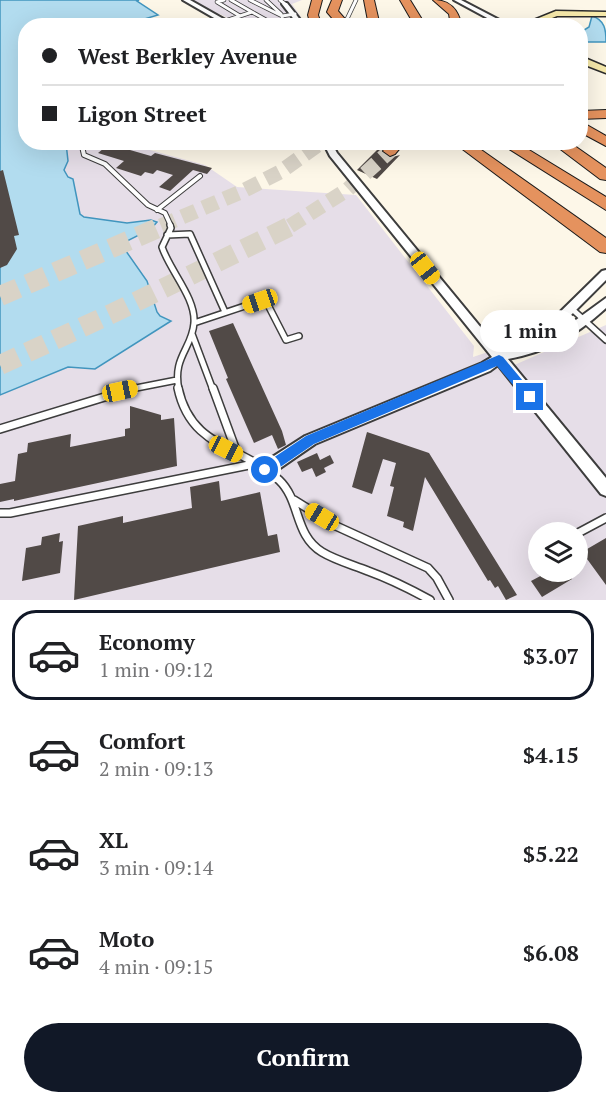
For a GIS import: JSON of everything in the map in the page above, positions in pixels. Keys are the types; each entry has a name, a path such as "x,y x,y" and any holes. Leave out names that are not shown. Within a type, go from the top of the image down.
{"highway":[{"path":"314,18 317,0"},
{"path":"324,18 323,10 329,0"},
{"path":"337,0 332,12 340,18"},
{"path":"347,0 347,18"},
{"path":"369,0 372,18"},
{"path":"394,0 403,18"},
{"path":"405,0 417,18"},
{"path":"429,0 437,7 440,15"},
{"path":"438,0 454,13 455,18"},
{"path":"588,115 606,114"},
{"path":"588,130 606,142"},
{"path":"471,150 606,247"},
{"path":"518,150 606,204"},
{"path":"570,150 606,175"},
{"path":"587,150 606,162"}],"street":[{"path":"186,0 219,18"},
{"path":"458,0 493,18"},
{"path":"283,2 297,18"},
{"path":"541,18 550,14 606,14"},
{"path":"588,62 606,70"},
{"path":"332,150 504,357 606,489"},
{"path":"504,357 556,323 606,274"},
{"path":"260,467 310,440 504,357 533,350 586,320 606,302"}],"lane":[{"path":"224,0 217,2 240,16"},
{"path":"231,0 263,18"},
{"path":"250,0 282,16 295,14"},
{"path":"266,0 282,16"},
{"path":"349,18 356,0"},
{"path":"364,0 370,18"},
{"path":"234,18 252,12"},
{"path":"83,150 84,155 105,164 148,205 165,213 169,219 171,228 162,247 192,311 194,323 192,334 177,366 177,380 183,405 199,430 213,443 260,467 283,484 294,500 336,526 428,568 437,578 449,600"},
{"path":"157,210 200,176"},
{"path":"167,235 190,234 225,312"},
{"path":"194,323 260,301 268,304 286,340 299,336"},
{"path":"572,309 606,340"},
{"path":"192,334 238,456"},
{"path":"0,429 120,391 177,380"},
{"path":"0,513 260,467"},
{"path":"294,500 300,532 313,547 397,582 430,600"},
{"path":"588,528 606,518"}],"shaded area":[{"path":"188,0 302,0 292,4 300,18 227,18 220,14 215,16"},
{"path":"0,79 18,123 18,150 150,150 205,165 237,187 356,195 474,346 473,357 488,352 503,370 606,325 606,600 0,600"}],"water":[{"path":"0,0 139,0 137,1 158,15 148,18 18,18 18,150 67,150 68,161 64,170 68,177 73,179 80,214 84,217 127,223 151,220 157,222 151,229 121,244 147,281 157,312 171,321 95,369 68,367 0,395"},
{"path":"592,16 600,20 606,33 606,42 588,42"}],"building":[{"path":"102,150 130,150 151,156 155,153 212,168 207,174 193,170 170,191 159,187 173,175 157,170 153,174 145,172 141,176 116,168 124,161 98,153"},
{"path":"377,150 382,150 382,153 389,158 400,155 377,179 357,170"},
{"path":"3,170 19,235 14,236 17,249 7,265 0,268 0,171"},
{"path":"233,323 282,431 286,445 278,449 272,435 254,443 226,379 228,378 209,331"},
{"path":"130,406 161,415 161,420 174,418 177,466 14,501 14,499 0,502 0,484 15,481 18,454 27,452 28,443 71,434 70,447 125,436 125,429 130,428"},
{"path":"367,432 429,453 517,595 506,600 498,586 495,588 490,580 488,581 425,477 413,531 403,527 404,522 387,516 394,487 390,486 396,463 383,459 372,494 352,487"},
{"path":"317,453 320,460 330,455 334,463 324,468 326,472 316,477 312,468 302,472 297,462"},
{"path":"219,481 221,501 260,492 268,536 277,534 280,552 74,600 78,526 123,516 123,523 192,508 190,487"},
{"path":"60,533 59,542 63,541 60,573 22,581 26,548 41,545 42,537"},
{"path":"606,538 606,585 588,560 588,548"},
{"path":"532,582 567,582 542,597"}],"tunnel":[{"path":"161,226 243,191 280,172 311,150"},
{"path":"290,226 347,190 390,151"},
{"path":"0,296 165,225"},
{"path":"0,365 293,225"}],"route":[{"path":"265,470 310,440 499,360 530,397"}]}
